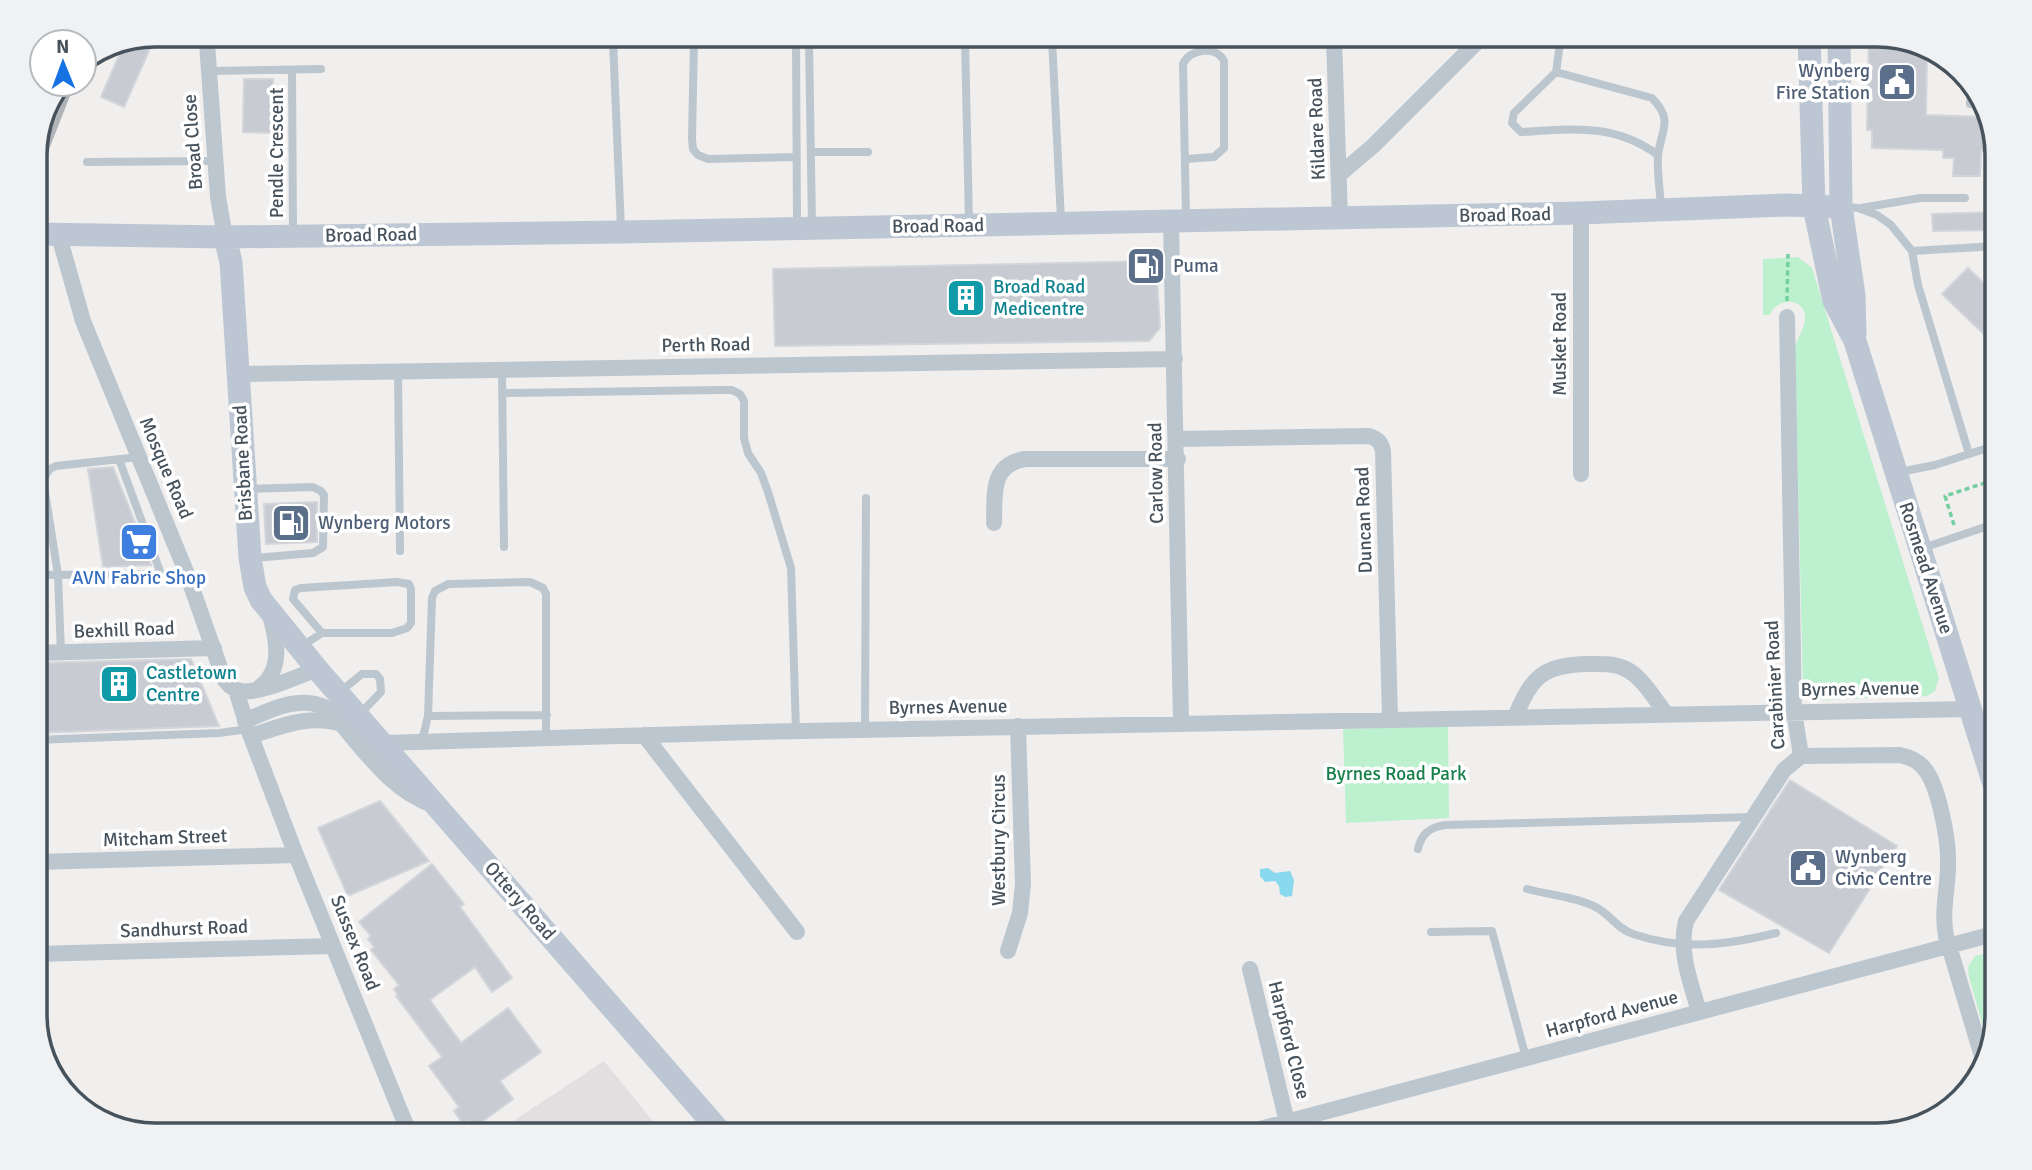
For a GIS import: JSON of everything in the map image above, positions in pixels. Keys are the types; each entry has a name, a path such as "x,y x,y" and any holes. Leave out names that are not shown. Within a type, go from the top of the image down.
{"street":[{"name":"Broad Close","path":"207,47 218,197 225,237"},
{"name":"Kildare Road","path":"1334,47 1340,219"},
{"path":"1340,174 1373,146 1472,47"},
{"name":"Rosmead Avenue","path":"1809,47 1814,207 1834,300 1855,341 1985,756"},
{"name":"Rosmead Avenue","path":"1840,47 1855,341"},
{"name":"Broad Road","path":"47,235 225,237 621,232 1340,219 1787,205 1849,207"},
{"name":"Musket Road","path":"1581,213 1581,474"},
{"name":"Carlow Road","path":"1179,221 1175,359 1181,723"},
{"name":"Mosque Road","path":"60,236 83,321 187,574 224,679 236,690 248,729"},
{"name":"Brisbane Road","path":"225,237 231,262 244,489 255,587 269,611 317,668"},
{"name":"Carabinier Road","path":"1699,1012 1683,945 1684,931 1691,912 1784,770 1801,756 1794,711 1787,317"},
{"name":"Perth Road","path":"238,374 1175,359"},
{"name":"Duncan Road","path":"1177,439 1377,438 1383,451 1390,719"},
{"path":"995,523 998,478 1004,467 1012,461 1178,458"},
{"path":"258,689 270,680 276,660 269,611"},
{"name":"Bexhill Road","path":"47,653 214,648"},
{"path":"1515,717 1525,694 1537,678 1550,668 1567,664 1609,663 1626,669 1635,676 1666,714"},
{"path":"236,690 244,692 258,689 317,668"},
{"name":"Ottery Road","path":"317,668 338,693 350,719 383,743 713,1123"},
{"path":"248,729 284,706 313,702 350,719 391,780 406,792 439,807"},
{"name":"Byrnes Avenue","path":"383,743 865,729 1970,709"},
{"name":"Westbury Circus","path":"1008,951 1020,913 1023,884 1018,726"},
{"name":"Sussex Road","path":"248,729 405,1123"},
{"path":"644,735 797,932"},
{"path":"1801,756 1899,755 1914,760 1926,769 1947,836 1949,868 1943,922 1980,1048"},
{"name":"Mitcham Street","path":"47,862 296,855"},
{"name":"Harpford Avenue","path":"1283,1123 1985,936"},
{"name":"Sandhurst Road","path":"47,954 333,946"},
{"name":"Harpford Close","path":"1251,969 1287,1122"}],"lane":[{"path":"613,47 621,232"},
{"path":"694,47 692,139 693,149 698,155 708,159 796,157"},
{"path":"796,47 796,157 804,228"},
{"path":"804,228 811,152 809,47"},
{"path":"965,47 969,225"},
{"path":"1052,47 1061,223"},
{"path":"1560,47 1556,72 1514,113 1511,123 1514,128 1521,132 1590,128 1626,136 1658,155"},
{"path":"1179,221 1185,159 1183,64 1192,52 1217,51 1222,54 1224,61 1224,148 1214,157 1185,159"},
{"name":"Pendle Crescent","path":"292,69 293,236"},
{"path":"209,71 321,69"},
{"path":"1556,72 1651,98 1662,108 1666,121 1658,155 1662,210"},
{"path":"811,152 868,152"},
{"path":"87,162 216,160"},
{"path":"1849,207 1920,198 1965,198"},
{"path":"1849,207 1877,215 1891,225 1912,251 1918,285 1969,454"},
{"path":"1912,251 1985,247"},
{"path":"502,369 504,547"},
{"path":"398,372 400,551"},
{"path":"502,393 732,390 740,394 744,401 744,438 748,453 761,473 791,568 796,731"},
{"path":"1895,473 1935,465 1985,449"},
{"path":"47,473 56,466 139,457"},
{"path":"118,459 161,574"},
{"path":"244,489 313,487 324,495 323,547 313,553 250,558"},
{"path":"865,729 866,498"},
{"path":"47,513 58,575 61,653"},
{"path":"1920,549 1985,527"},
{"path":"47,575 187,574"},
{"path":"299,648 322,633 392,633 407,628 411,623 409,584 397,582 295,590 293,599 322,633"},
{"path":"422,741 428,716 432,598 435,591 448,584 530,582 539,584 546,594 546,737"},
{"path":"338,693 362,674 376,674 380,679 381,692 350,719"},
{"path":"428,716 547,715"},
{"path":"47,740 219,733 248,729"},
{"path":"1418,849 1424,834 1437,826 1445,825 1753,817"},
{"path":"1527,889 1597,908 1618,927 1634,934 1683,945 1713,946 1776,933"},
{"path":"1431,932 1493,931 1527,1058"}],"path":[{"path":"1787,317 1788,254"},
{"path":"1958,537 1945,496 1985,483"}],"shaded area":[{"path":"604,1061 654,1123 510,1123"}],"green space":[{"path":"1798,257 1812,268 1939,678 1935,691 1927,696 1815,700 1808,698 1803,691 1795,348 1805,323 1805,314 1798,304 1788,302 1777,306 1770,315 1763,315 1763,259"},
{"name":"Byrnes Road Park","path":"1448,726 1449,818 1346,823 1343,729"},
{"path":"1985,954 1984,1029 1969,977 1968,967 1975,956"}],"water":[{"path":"1268,868 1275,873 1290,871 1294,880 1292,896 1285,897 1280,894 1275,881 1265,882 1260,876 1260,869"}],"building":[{"path":"150,47 124,107 101,97 120,53"},
{"name":"Wynberg Fire Station","path":"1869,47 1891,48 1918,55 1927,60 1926,115 1978,117 1985,148 1985,151 1981,151 1980,176 1953,176 1954,158 1943,158 1943,150 1872,148 1872,130 1867,130"},
{"path":"244,79 273,79 272,133 243,132"},
{"path":"1985,212 1985,230 1933,231 1932,214"},
{"name":"Broad Road Medicentre","path":"1156,261 1160,328 1149,341 775,346 773,269"},
{"path":"1968,268 1985,284 1985,335 1942,294"},
{"path":"113,467 151,565 103,567 88,469"},
{"name":"Wynberg Motors","path":"317,502 317,542 266,544 264,504"},
{"name":"Castletown Centre","path":"191,659 219,726 47,733 47,663"},
{"name":"Wynberg Civic Centre","path":"1790,780 1897,846 1829,953 1719,890"},
{"path":"380,801 429,861 347,894 318,828"},
{"path":"432,864 464,904 460,907 512,978 492,992 475,967 430,1000 461,1043 508,1008 541,1052 500,1081 513,1099 480,1123 472,1123 469,1120 462,1123 454,1111 459,1107 429,1066 442,1057 396,996 398,995 394,989 399,985 371,950 374,947 368,939 371,936 359,922"}],"railway":[{"path":"47,147 66,98"}],"place":[{"name":"Wynberg Fire Station","path":"1897,82"},
{"name":"Puma","path":"1146,266"},
{"name":"Broad Road Medicentre","path":"966,298"},
{"name":"Wynberg Motors","path":"291,523"},
{"name":"AVN Fabric Shop","path":"139,542"},
{"name":"Castletown Centre","path":"119,684"},
{"name":"Wynberg Civic Centre","path":"1808,868"}]}
